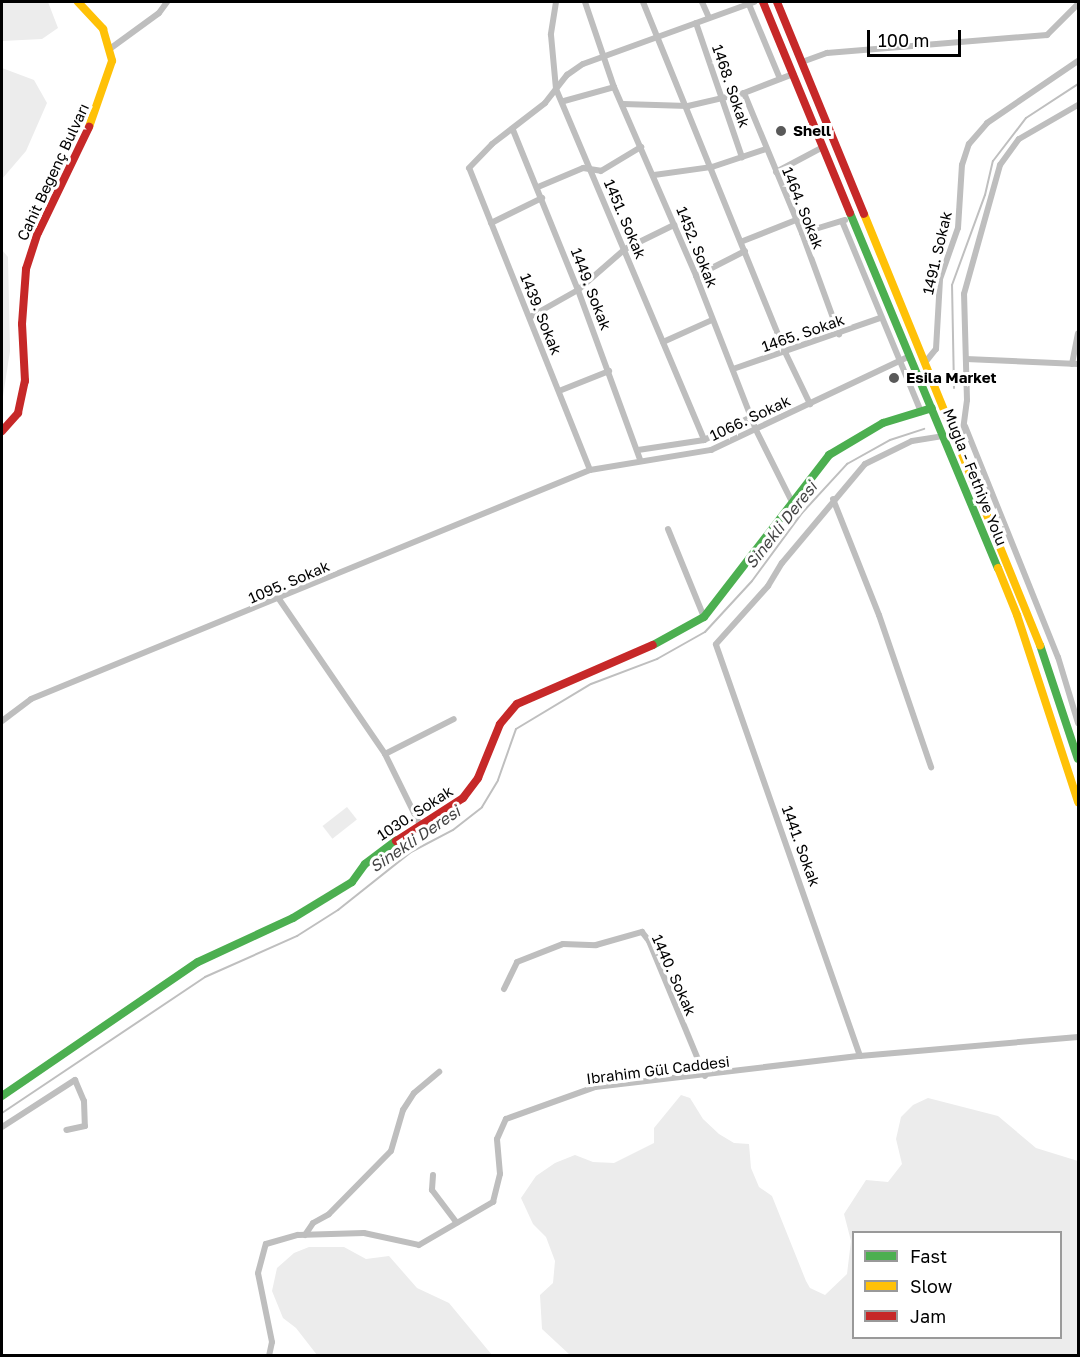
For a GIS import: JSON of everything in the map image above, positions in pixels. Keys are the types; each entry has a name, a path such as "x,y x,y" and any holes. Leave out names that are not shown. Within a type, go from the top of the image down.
{"main road":[{"path":"78,2 103,29 111,48"},
{"name":"Muğla - Fethiye Yolu","path":"764,2 1038,671 1078,802"},
{"name":"Muğla - Fethiye Yolu","path":"777,2 927,360 1011,570 1050,669 1078,759"},
{"name":"Cahit Beğenç Bulvarı","path":"2,431 18,413 25,381 22,324 26,269 38,233 98,108 112,61 111,48"},
{"name":"1030. Sokak","path":"2,1096 198,962 333,897 352,882 371,858 464,798 478,778 500,724 517,704 682,632 704,617 791,500 829,455 847,441 883,423 932,408"}],"street":[{"path":"111,48 159,13 167,2"},
{"name":"1451. Sokak","path":"556,2 551,35 556,89 564,101 704,440"},
{"name":"1452. Sokak","path":"585,2 615,87 696,276 756,430 791,500"},
{"path":"643,2 743,241 785,352 810,404"},
{"path":"702,2 709,18"},
{"path":"513,130 574,70 603,55 750,2 780,79"},
{"path":"802,62 827,53 1047,35 1078,4"},
{"name":"1468. Sokak","path":"696,23 742,157"},
{"name":"1491. Sokak","path":"927,360 936,349 940,279 958,228 962,165 969,144 987,123 1078,61"},
{"path":"623,104 688,106 744,93 793,74"},
{"path":"564,101 615,87"},
{"name":"1464. Sokak","path":"744,93 802,233 838,334"},
{"path":"961,445 964,426 966,359 964,294 1000,165 1019,139 1078,105"},
{"name":"1439. Sokak","path":"513,130 469,168 590,470"},
{"name":"1449. Sokak","path":"513,130 579,290 640,459"},
{"path":"538,187 583,168 601,171 641,147"},
{"path":"776,172 823,147"},
{"path":"654,175 712,167 766,149"},
{"path":"491,223 542,198"},
{"path":"802,233 851,218"},
{"path":"743,241 796,220"},
{"path":"842,221 880,318 921,412"},
{"path":"530,317 579,290 625,249 674,225"},
{"path":"696,276 745,251"},
{"name":"1465. Sokak","path":"733,369 880,318"},
{"path":"663,342 712,320"},
{"path":"966,359 1075,364 1078,334"},
{"name":"1066. Sokak","path":"590,470 640,459 711,450 910,356"},
{"path":"559,391 609,371"},
{"path":"638,450 704,440 751,417"},
{"path":"964,426 1023,565 1078,723"},
{"path":"931,766 879,615 833,499 865,464 884,452 912,441 943,436"},
{"name":"1095. Sokak","path":"2,721 31,699 590,470"},
{"name":"1441. Sokak","path":"833,499 768,586 716,644 860,1056"},
{"path":"668,529 704,617"},
{"path":"1011,570 1023,565"},
{"path":"279,599 385,754 420,825"},
{"path":"385,754 454,719"},
{"name":"1440. Sokak","path":"504,989 517,962 563,944 596,945 642,932 649,941 705,1076"},
{"name":"Ibrahim Gül Caddesi","path":"269,1356 272,1342 258,1273 266,1244 305,1235 364,1233 419,1245 493,1202 500,1174 496,1140 506,1119 595,1087 705,1076 860,1056 1078,1037"},
{"path":"305,1235 313,1223 329,1214 391,1151 403,1110 422,1084 439,1072"},
{"path":"2,1126 75,1080 84,1101 84,1126 66,1130"},
{"path":"433,1176 432,1190 457,1223"}],"shaded area":[{"path":"2,2 48,2 58,28 42,39 2,41"},
{"path":"2,68 34,80 47,103 26,151 2,179"},
{"path":"2,250 8,257 10,351 2,403"},
{"path":"347,807 357,820 332,839 323,826"},
{"path":"681,1095 690,1098 703,1119 719,1134 734,1143 749,1144 751,1168 759,1187 772,1196 806,1281 810,1288 825,1295 847,1274 851,1241 844,1214 866,1180 888,1182 902,1164 896,1139 901,1117 913,1105 928,1098 998,1116 1036,1148 1078,1161 1078,1355 570,1355 542,1329 540,1295 553,1283 555,1261 546,1237 533,1224 521,1198 536,1176 555,1163 575,1155 593,1162 614,1163 654,1143 654,1128"},
{"path":"309,1247 344,1247 366,1259 389,1256 417,1288 449,1303 492,1355 317,1355 296,1328 283,1318 272,1291 277,1268 294,1253"}],"waterway":[{"name":"Sinekli Deresi","path":"954,388 952,285 985,195 993,161 1026,118 1078,84"},
{"name":"Sinekli Deresi","path":"2,1113 205,977 297,936 338,910 411,852 453,830 482,807 498,780 516,729 591,684 657,659 705,632 752,581 802,513 847,464 890,440 924,429"}],"traffic: fast":[{"path":"850,213 998,568"},
{"path":"653,645 704,617 829,455 883,423 932,408"},
{"path":"1040,645 1078,759"},
{"path":"2,1096 198,962 293,918 352,882 365,864 396,841"}],"traffic: slow":[{"path":"78,2 103,29 112,61 89,127"},
{"path":"864,214 1040,645"},
{"path":"998,568 1017,615 1078,802"}],"traffic: jam":[{"path":"763,2 850,213"},
{"path":"777,2 864,214"},
{"path":"2,431 18,413 25,381 22,324 26,269 38,233 89,127"},
{"path":"396,841 463,798 478,778 500,724 517,704 653,645"}],"place":[{"name":"Shell","path":"781,131"},
{"name":"Esila Market","path":"894,378"}]}
